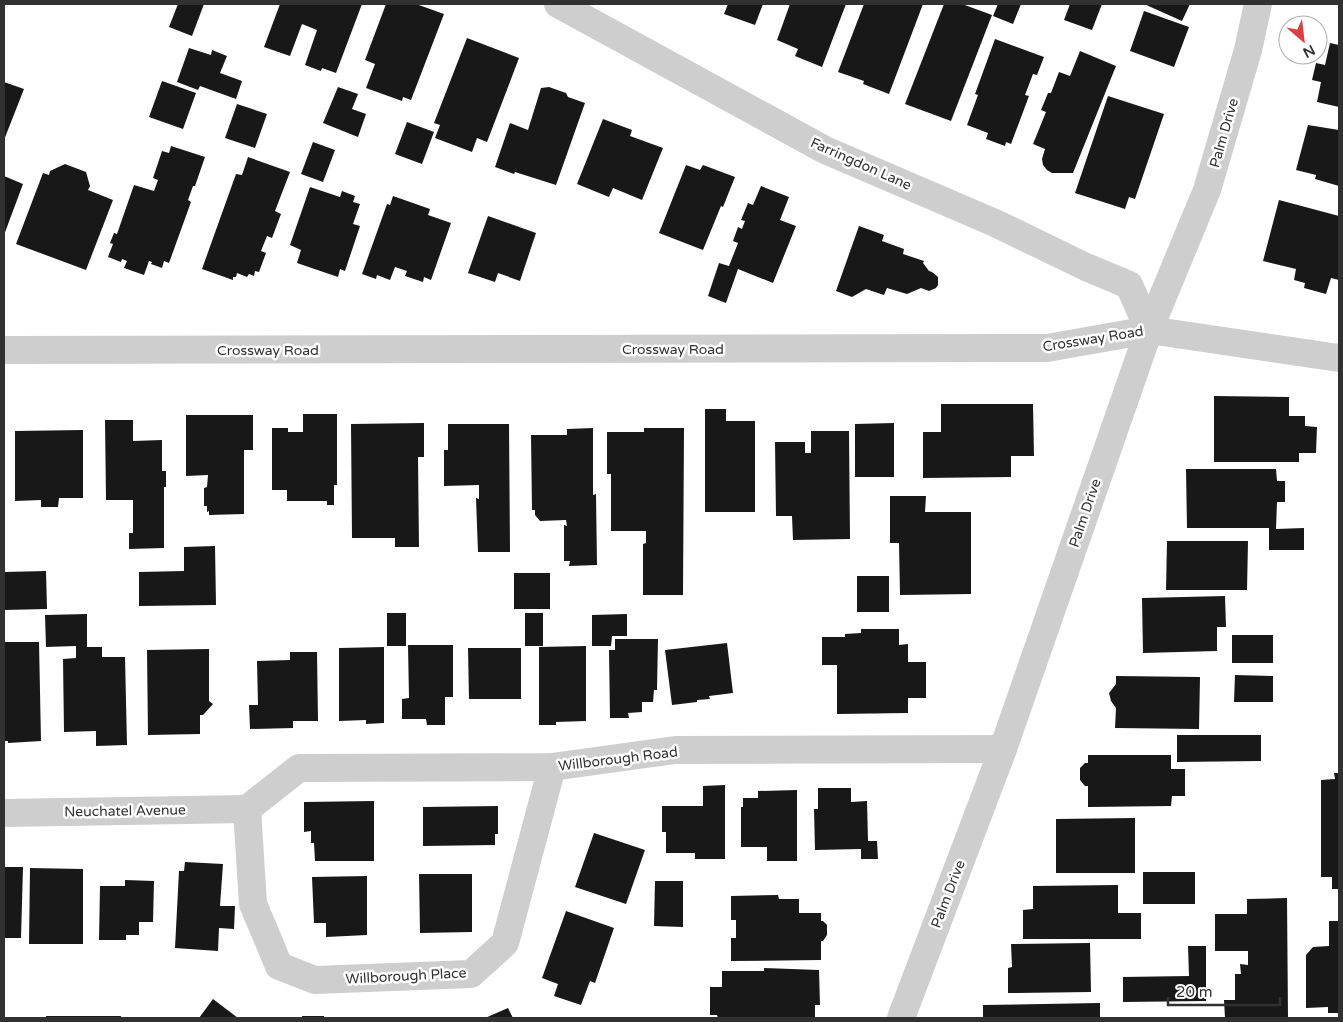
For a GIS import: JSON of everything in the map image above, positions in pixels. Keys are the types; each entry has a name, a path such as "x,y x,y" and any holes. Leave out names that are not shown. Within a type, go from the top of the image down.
{"street":[{"name":"Farringdon Lane","path":"558,4 825,150 995,223 1086,267 1129,285 1149,330"},
{"name":"Palm Drive","path":"901,1018 1003,749 1149,330 1207,190 1248,50 1258,4"},
{"name":"Crossway Road","path":"4,350 1047,348 1149,330 1339,358"},
{"name":"Willborough Road","path":"247,809 299,768 552,768 675,750 1003,749"},
{"name":"Willborough Place","path":"247,809 253,904 279,966 315,980 471,974 505,943 552,768"},
{"name":"Neuchatel Avenue","path":"4,813 247,809"}],"building":[{"path":"178,4 204,4 192,36 169,27"},
{"path":"280,4 362,4 336,73 322,68 321,71 305,65 317,30 302,24 290,56 264,47"},
{"path":"386,4 416,4 444,14 411,100 403,97 402,101 366,88 375,64 365,60"},
{"path":"728,4 763,4 755,25 724,14"},
{"path":"790,4 846,4 822,67 795,56 798,49 777,40"},
{"path":"864,4 923,4 889,94 863,84 864,81 838,72"},
{"path":"944,4 962,4 992,15 951,121 905,104"},
{"path":"998,4 1021,4 1013,24 993,16"},
{"path":"1070,4 1102,4 1092,30 1064,20"},
{"path":"1144,4 1190,4 1182,21"},
{"path":"1144,11 1189,27 1174,67 1130,51"},
{"path":"467,38 519,58 487,142 477,138 472,152 435,138 440,125 434,123"},
{"path":"995,39 1044,57 1037,75 1033,74 1025,95 1029,96 1011,144 1006,142 1005,146 986,139 988,133 967,125 978,95 975,94"},
{"path":"1330,43 1339,45 1339,107 1317,102 1321,82 1312,80 1316,65 1328,65"},
{"path":"189,48 211,55 212,50 227,56 220,73 242,81 236,99 200,86 198,90 177,82"},
{"path":"1080,51 1116,66 1073,173 1052,173 1043,165 1042,159 1045,149 1033,144 1046,112 1041,110 1048,93 1051,93 1059,72 1070,76"},
{"path":"162,81 196,93 183,129 149,117"},
{"path":"4,82 24,89 4,140"},
{"path":"338,87 358,94 352,109 366,114 358,137 323,123"},
{"path":"549,87 585,103 556,185 495,167 510,123 528,130 541,88"},
{"path":"1108,96 1164,114 1135,199 1129,197 1125,209 1075,193"},
{"path":"237,104 267,114 255,148 225,138"},
{"path":"603,119 632,130 630,136 663,148 642,200 613,188 609,197 577,184"},
{"path":"407,122 434,132 422,164 395,154"},
{"path":"1308,125 1339,130 1339,186 1315,179 1316,175 1296,170"},
{"path":"313,142 335,150 323,182 301,174"},
{"path":"171,146 205,157 188,200 191,202 169,263 164,261 162,268 151,264 152,262 149,261 144,275 124,268 127,261 122,259 121,262 108,257 113,244 110,243 114,233 117,234 134,185 154,191 158,180 153,178 162,151 169,153"},
{"path":"248,157 290,172 275,211 281,214 272,238 267,236 261,251 266,253 259,272 255,271 254,276 249,274 247,277 237,273 233,280 202,269 236,174 242,175"},
{"path":"65,164 86,172 90,186 88,190 113,200 86,270 16,244 43,173 49,175 50,171"},
{"path":"686,165 700,170 703,165 735,177 703,250 659,233"},
{"path":"4,176 23,184 4,235"},
{"path":"761,186 789,197 780,220 796,226 773,283 738,269 726,303 708,296 719,263 729,266 738,243 733,241 738,227 742,229 745,221 741,220 748,203 753,205"},
{"path":"310,187 340,197 342,191 355,196 353,202 360,204 353,224 360,226 345,271 340,269 338,277 297,263 301,250 290,245"},
{"path":"393,196 430,209 428,215 451,223 431,280 424,277 423,282 405,276 407,271 395,267 390,280 377,275 376,279 362,274 387,204 390,205"},
{"path":"1279,200 1339,216 1339,280 1331,278 1326,294 1304,288 1305,283 1294,280 1296,269 1263,261"},
{"path":"488,216 536,233 520,281 498,273 495,282 468,273"},
{"path":"859,226 884,235 882,241 904,249 903,254 924,261 923,263 929,271 938,277 936,288 929,291 921,288 907,294 887,288 884,295 866,289 852,297 836,291"},
{"path":"1214,396 1289,397 1289,416 1305,416 1305,426 1317,427 1316,453 1299,453 1299,462 1214,462"},
{"path":"941,404 1033,404 1034,456 1011,456 1011,477 923,478 923,432 941,432"},
{"path":"705,409 726,409 726,421 755,421 755,512 705,512"},
{"path":"303,414 337,414 337,485 334,485 334,505 327,505 327,501 287,501 287,490 272,490 272,428 288,428 288,432 303,432"},
{"path":"186,415 253,415 253,450 244,450 244,514 209,515 209,511 207,512 207,506 204,506 204,488 207,487 208,475 186,476"},
{"path":"105,420 133,420 133,441 162,440 162,471 166,471 166,487 164,487 164,548 129,549 129,533 133,533 133,500 106,500"},
{"path":"424,423 424,457 418,457 419,547 395,547 395,538 352,538 351,424"},
{"path":"894,423 894,477 855,477 855,424"},
{"path":"448,424 509,424 510,552 478,552 476,498 479,499 479,485 444,486 444,450 448,450"},
{"path":"593,428 593,495 596,494 597,565 569,566 570,561 564,561 564,525 567,526 566,520 540,521 535,515 535,510 532,510 531,435 567,435 567,429"},
{"path":"644,428 684,428 683,595 643,595 643,544 646,543 646,531 611,531 611,474 607,474 607,432 644,432"},
{"path":"83,430 83,498 59,498 58,507 41,507 41,500 15,501 15,431"},
{"path":"811,431 849,431 850,539 793,540 792,516 776,516 775,442 805,442 805,453 811,453"},
{"path":"1186,469 1276,469 1277,481 1285,481 1285,502 1277,502 1276,529 1304,528 1304,550 1269,550 1269,528 1187,528"},
{"path":"890,496 926,496 925,512 971,512 971,594 900,595 899,543 890,543"},
{"path":"1167,541 1248,541 1247,590 1166,590"},
{"path":"215,546 216,605 139,606 139,572 184,571 184,547"},
{"path":"46,571 47,609 4,610 4,572"},
{"path":"514,573 550,573 550,609 514,609"},
{"path":"857,576 889,576 889,612 857,612"},
{"path":"1225,596 1226,627 1217,627 1217,651 1143,653 1142,598"},
{"path":"387,613 406,613 406,646 387,646"},
{"path":"525,613 543,613 543,646 525,646"},
{"path":"87,614 87,647 102,647 102,657 125,657 127,745 96,746 96,731 64,732 63,659 76,658 76,646 46,647 45,615"},
{"path":"627,614 627,636 612,636 611,646 592,646 592,615"},
{"path":"861,629 899,629 899,645 908,644 908,662 926,662 926,698 908,698 908,713 837,714 837,665 822,665 822,637 845,637 845,634 861,633"},
{"path":"1232,635 1273,635 1273,663 1232,663"},
{"path":"615,639 658,639 657,690 654,690 653,702 642,702 642,712 628,713 629,718 610,718 609,650 615,650"},
{"path":"4,642 39,642 41,741 8,743 8,741 4,741"},
{"path":"727,643 733,693 709,696 710,699 697,700 697,702 672,705 665,650"},
{"path":"408,645 453,645 453,697 445,697 445,725 427,725 426,719 402,719 402,699 409,698"},
{"path":"586,646 586,721 556,722 556,725 539,725 539,647"},
{"path":"384,647 384,723 366,724 366,720 339,721 339,648"},
{"path":"468,648 521,648 521,699 469,699"},
{"path":"209,649 209,701 213,704 203,715 200,715 200,734 148,735 147,650"},
{"path":"290,652 317,652 318,721 293,721 293,728 250,729 249,705 258,705 257,661 290,660"},
{"path":"1235,675 1273,676 1273,702 1234,702"},
{"path":"1116,676 1200,677 1199,729 1115,728 1116,708 1111,701 1109,693 1116,684"},
{"path":"1177,735 1261,735 1261,761 1177,762"},
{"path":"1088,755 1171,755 1171,769 1185,769 1185,796 1172,796 1171,806 1088,807 1088,786 1085,786 1080,780 1080,768 1085,763 1088,763"},
{"path":"1334,773 1339,773 1339,889 1332,889 1332,877 1321,877 1321,780 1335,779"},
{"path":"725,785 725,859 695,859 695,853 666,853 666,832 662,832 662,806 703,806 703,786"},
{"path":"818,788 851,788 851,802 867,801 868,841 877,841 878,859 861,859 861,849 815,850 814,809 818,809"},
{"path":"797,790 797,861 767,861 767,847 741,847 741,807 743,807 743,798 758,798 758,791"},
{"path":"374,801 374,861 315,861 314,843 311,843 311,831 304,832 304,802"},
{"path":"498,806 498,834 495,834 495,845 423,846 423,807"},
{"path":"1135,818 1135,873 1056,873 1056,819"},
{"path":"594,833 645,850 626,904 575,887"},
{"path":"185,862 223,864 220,906 235,906 234,929 219,928 218,951 175,948 179,871 184,871"},
{"path":"4,867 23,867 21,938 4,938"},
{"path":"30,868 83,869 83,944 29,944"},
{"path":"1143,872 1195,872 1195,904 1143,904"},
{"path":"419,874 472,874 472,932 420,933"},
{"path":"367,876 367,935 326,937 326,923 314,923 312,877"},
{"path":"125,880 154,881 153,922 139,922 139,935 126,935 126,940 99,940 100,886 125,886"},
{"path":"655,881 683,881 683,927 654,926"},
{"path":"1118,885 1118,913 1141,913 1141,939 1023,939 1023,910 1033,909 1033,886"},
{"path":"778,895 779,899 799,899 799,913 821,913 821,921 827,925 827,935 821,941 821,960 731,961 731,938 736,938 736,920 731,920 731,896"},
{"path":"1287,898 1288,1018 1225,1018 1224,1000 1235,1000 1235,974 1241,974 1240,964 1248,965 1248,951 1215,951 1215,914 1247,914 1247,899"},
{"path":"566,911 614,928 595,983 590,981 581,1005 554,996 558,984 542,978"},
{"path":"1329,921 1339,921 1339,1013 1328,1013 1328,1007 1306,1008 1306,955 1313,947 1329,946"},
{"path":"1090,943 1091,992 1008,993 1008,968 1012,967 1011,944"},
{"path":"1188,946 1206,946 1206,1001 1123,1002 1123,977 1189,976"},
{"path":"764,968 819,970 820,1005 815,1005 815,1018 718,1018 717,1015 710,1015 710,987 722,987 722,971 764,971"},
{"path":"213,999 238,1018 199,1018"},
{"path":"1100,1003 1100,1018 983,1018 983,1005"},
{"path":"508,1008 513,1018 485,1018"},
{"path":"46,1016 121,1016 121,1018 46,1018"},
{"path":"302,1016 324,1016 324,1018 302,1018"}]}
